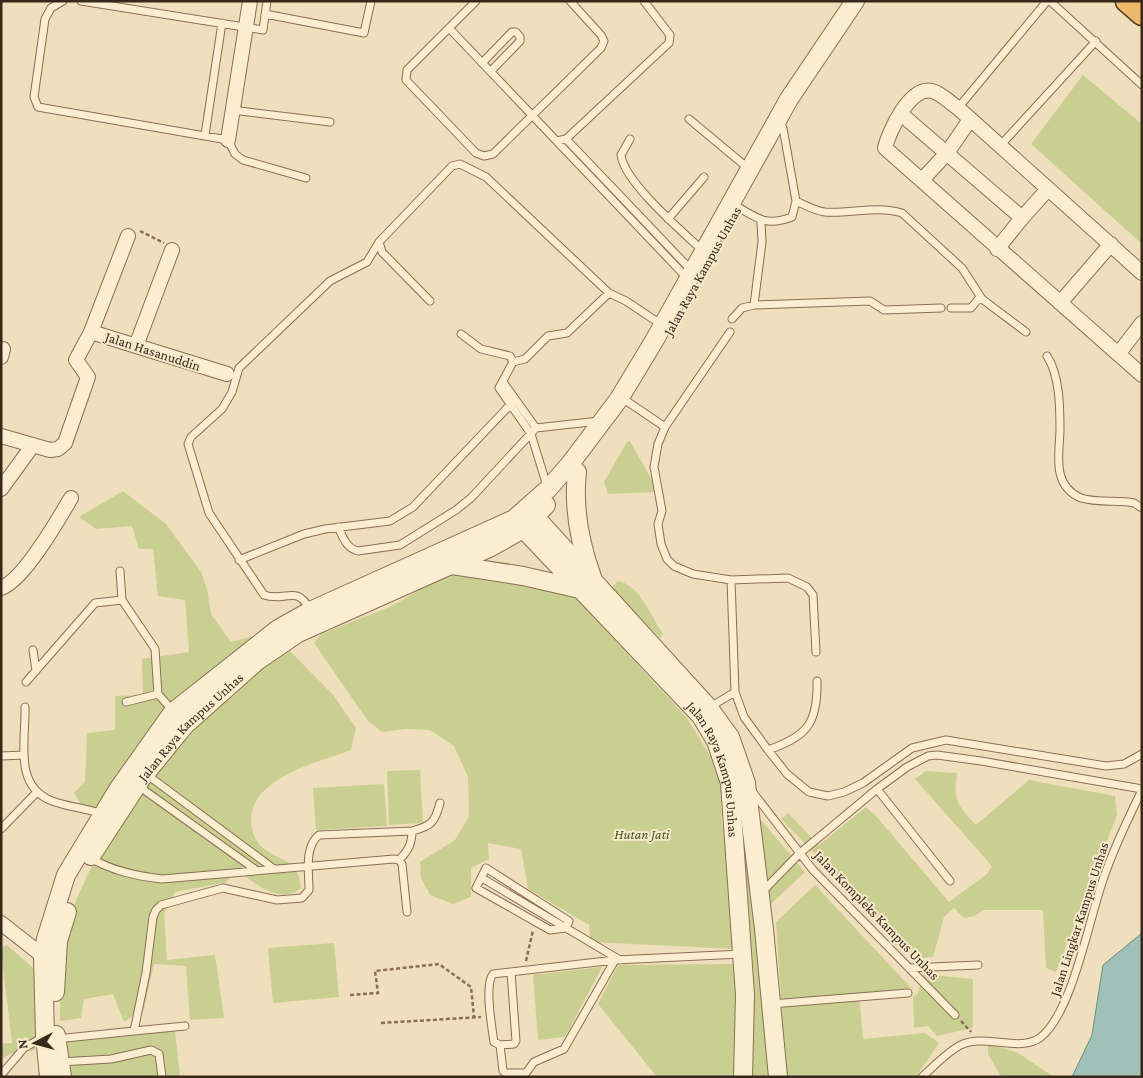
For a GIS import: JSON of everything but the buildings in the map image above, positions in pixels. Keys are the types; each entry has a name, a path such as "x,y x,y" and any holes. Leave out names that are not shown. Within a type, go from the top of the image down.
{"highway":[{"path":"1127,1 1142,14"}],"street":[{"path":"228,140 250,1"},
{"name":"Jalan Raya Kampus Unhas","path":"706,254 738,207 786,117 856,1"},
{"name":"Jalan Raya Kampus Unhas","path":"49,1077 50,997 58,941 76,880 141,779 185,725 257,661 298,633 309,611 452,565 525,518 576,472 622,405 706,254 749,169 867,1"},
{"path":"1142,272 969,121 958,108 935,91 926,90 910,101 889,134 885,148 997,249 1119,353 1142,375"},
{"path":"901,114 1022,218"},
{"path":"922,180 947,153 969,121"},
{"path":"997,249 1048,189"},
{"path":"91,332 128,236"},
{"path":"1060,303 1111,244"},
{"path":"136,346 172,250"},
{"name":"Jalan Raya Kampus Unhas","path":"50,997 43,956 46,939 66,875 102,815 173,712 278,629 309,611 525,518 605,420 622,405 662,326 693,277"},
{"path":"1119,353 1142,324"},
{"name":"Jalan Hasanuddin","path":"1,436 52,450 65,443 88,378 76,360 91,332 227,374"},
{"path":"1,489 33,446"},
{"path":"452,565 588,587 586,558 574,496 576,472"},
{"path":"1,588 12,582 33,556 71,498"},
{"name":"Jalan Raya Kampus Unhas","path":"525,518 701,716 716,741 730,783 745,995 743,1077"},
{"name":"Jalan Raya Kampus Unhas","path":"588,587 709,708 730,737 746,783 760,894 778,1077"},
{"path":"1,923 43,956"},
{"path":"745,995 771,1000"},
{"name":"Jalan Raya Kampus Unhas","path":"50,1038 61,1070"}],"lane":[{"path":"63,1 54,4 47,13 34,97 36,105 228,140 235,154 243,160 306,178"},
{"path":"81,1 110,3 263,30 267,1"},
{"path":"265,14 364,33 371,1"},
{"path":"476,1 407,70 406,80 476,153 484,156 493,154 601,48 604,41 570,1"},
{"path":"557,141 566,139 669,42 670,34 644,1"},
{"path":"958,108 1048,1 1096,41 1142,85"},
{"path":"205,135 222,23"},
{"path":"449,28 557,141 693,277"},
{"path":"482,63 512,32 516,32 520,37 520,41 491,71"},
{"path":"999,147 1096,41"},
{"path":"232,110 330,122"},
{"path":"738,207 761,222 782,221 792,218 796,201 786,117"},
{"path":"689,119 749,169"},
{"path":"630,138 621,155 622,160 641,188 668,219 706,254"},
{"path":"566,139 693,277"},
{"path":"309,611 299,595 269,597 264,595 239,560 209,512 188,444 191,437 222,410 232,392 239,368 330,281 367,262 379,242 452,166 460,164 486,178 609,293 626,301 662,326"},
{"path":"668,219 704,177"},
{"path":"796,201 824,212 890,209 902,213 962,268 980,296 1026,332"},
{"path":"754,305 762,242 761,222"},
{"path":"379,242 382,252 430,301"},
{"path":"533,431 510,405 499,388 513,362 525,359 548,336 567,333 609,293"},
{"path":"951,308 971,308 980,296"},
{"path":"732,319 742,308 754,305 870,301 884,310 941,308"},
{"path":"730,332 665,427 654,467 662,511 658,524 664,553 671,564 686,572 731,580 788,578 807,587 813,595 816,652"},
{"path":"461,334 481,348 510,356 513,362"},
{"path":"1047,356 1052,366 1059,402 1058,463 1065,486 1081,497 1134,503 1142,508"},
{"path":"503,382 533,431 548,489"},
{"path":"239,560 299,535 338,527 385,523 413,507 510,405"},
{"path":"622,405 665,427"},
{"path":"338,527 347,545 358,551 396,546 407,541 471,498 533,431 605,420"},
{"path":"120,571 122,600 155,649 158,694 173,712"},
{"path":"731,580 735,692 744,717 768,750 803,789 828,796 838,794 863,783 912,748 946,740 1106,766 1124,764 1142,754"},
{"path":"26,682 95,603 122,600"},
{"path":"33,650 36,671"},
{"path":"768,750 790,742 808,728 818,703 818,681"},
{"path":"709,708 735,692"},
{"path":"126,702 158,694"},
{"path":"25,707 24,755 28,781 38,792 53,801 102,815"},
{"path":"1,756 24,755"},
{"path":"760,894 800,853 877,789 916,761 937,755 1142,789"},
{"path":"141,779 274,869"},
{"path":"141,779 256,870"},
{"name":"Jalan Kompleks Kampus Unhas","path":"746,783 800,853 839,898 955,1015"},
{"path":"877,789 950,881"},
{"name":"Jalan Lingkar Kampus Unhas","path":"978,1040 1027,1043 1045,1034 1067,1000 1104,876 1142,789"},
{"path":"1,829 38,792"},
{"path":"134,1031 146,973 153,917 158,907 176,900 223,888 277,900 302,898 309,890 312,841 319,835 412,831 425,828 435,820 440,803"},
{"path":"90,858 106,867 134,876 162,879 399,860 408,852 412,842 412,831"},
{"path":"399,860 407,912"},
{"path":"486,868 568,921 566,928 550,930 476,888 486,868"},
{"path":"482,878 618,960"},
{"path":"511,972 516,1041 514,1044 500,1045 494,1042 490,1016 490,978 493,974 618,960 742,954"},
{"path":"500,1045 501,1066 506,1073 526,1073 534,1062 564,1049 618,960"},
{"path":"909,968 978,965"},
{"path":"771,1000 908,993"},
{"path":"1,1075 24,1048 50,1038 186,1026"},
{"path":"922,1077 960,1045 978,1040"},
{"path":"61,1070 151,1050 160,1054 162,1077"}],"path":[{"path":"128,236 130,232 137,230 170,246 172,250"},
{"path":"526,970 526,955 535,922"},
{"path":"350,995 378,993 375,971 439,964 471,987 474,1018"},
{"path":"955,1015 978,1040"},
{"path":"381,1023 490,1016"}],"green space":[{"path":"1083,75 1142,124 1142,244 1031,144"},
{"path":"630,441 657,489 655,492 608,494 604,482 627,442"},
{"path":"123,491 166,524 201,572 207,589 211,614 231,642 264,633 106,822 84,809 74,793 85,782 87,733 115,730 115,696 143,695 142,659 189,652 185,600 158,596 153,549 139,549 132,526 96,529 79,517"},
{"name":"Hutan Jati","path":"460,572 536,583 576,598 687,718 720,772 722,820 737,949 590,942 589,925 528,889 521,849 488,843 489,859 471,868 471,897 453,904 430,895 421,878 420,862 455,840 469,817 468,777 454,746 430,730 405,729 382,732 368,721 314,643 321,634 392,606 431,583"},
{"path":"618,581 633,588 639,595 663,634 660,638 614,592 613,586"},
{"path":"290,651 334,696 356,728 351,750 305,766 274,782 262,793 254,805 251,819 255,838 262,847 292,866 299,878 301,888 293,893 275,893 258,885 234,868 227,882 175,892 164,914 167,960 215,955 224,1018 190,1020 186,966 154,964 144,1009 124,1022 113,994 84,999 81,1018 60,1021 60,969 63,942 76,900 103,842 163,760 227,694 279,652"},
{"path":"738,768 774,1077 748,1077"},
{"path":"420,770 423,823 389,825 387,771"},
{"path":"926,771 957,773 956,796 958,802 976,825 1029,780 1115,796 1117,815 1056,972 1046,968 1043,910 984,910 974,916 964,918 954,908 944,917 933,957 920,958 896,945 831,870 781,819 788,813 819,845 866,807 876,816 949,902 987,874 992,866 915,779"},
{"path":"384,784 387,826 316,830 313,788"},
{"path":"760,819 805,872 771,904"},
{"path":"815,885 911,988 859,994 863,1039 925,1033 939,1043 916,1077 786,1077 776,922"},
{"path":"334,943 339,997 273,1003 268,948"},
{"path":"7,945 38,972 35,1050 10,1054 1,1060 1,1044 12,1043 1,951 1,948"},
{"path":"740,964 738,1077 657,1077 598,1004 618,965"},
{"path":"602,967 565,1037 538,1040 533,975"},
{"path":"923,974 973,979 973,1028 937,1036 928,1026 914,1028 913,997 918,993"},
{"path":"175,1031 180,1077 66,1077 61,1043"},
{"path":"988,1043 1018,1053 1054,1077 1001,1077 988,1054"}],"water":[{"path":"1142,933 1142,1077 1072,1077 1092,1035 1103,965"}]}
